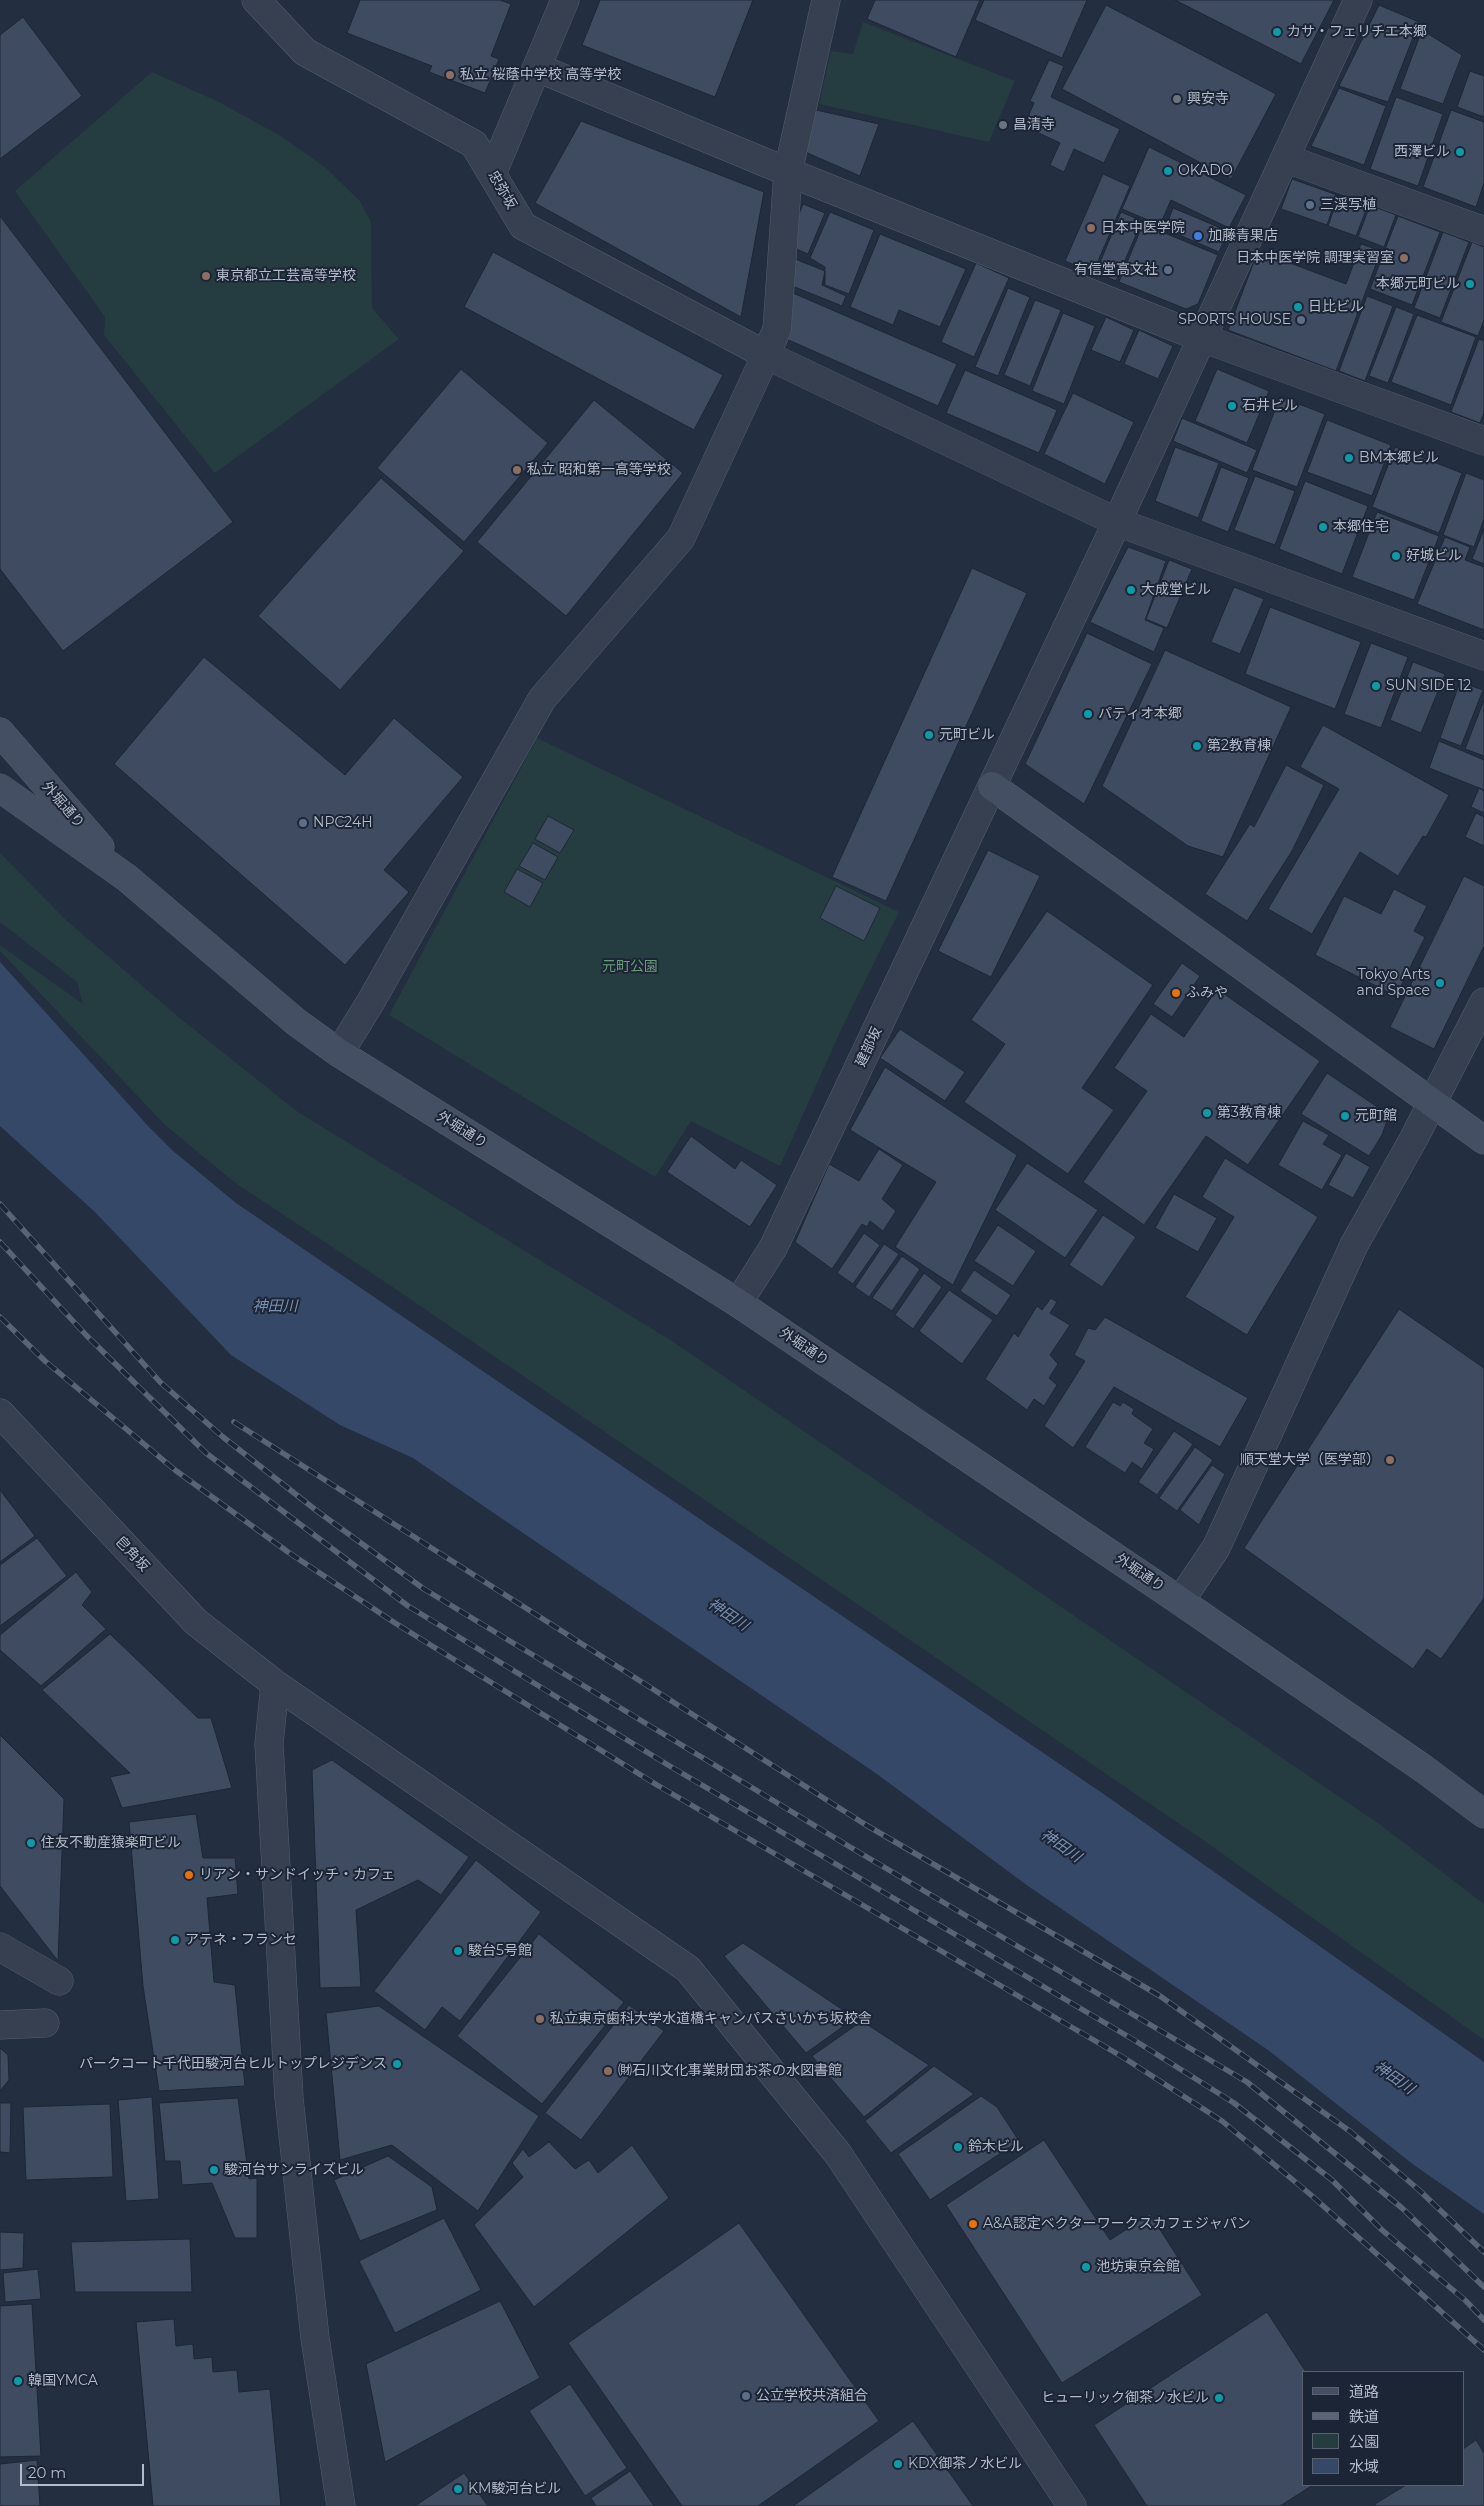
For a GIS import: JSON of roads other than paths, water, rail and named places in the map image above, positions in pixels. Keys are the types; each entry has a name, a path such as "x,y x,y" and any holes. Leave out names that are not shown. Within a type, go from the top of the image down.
{"main road":[{"name":"外堀通り","path":"0,732 127,878"},
{"path":"992,786 1484,1140"},
{"name":"外堀通り","path":"0,788 127,878 296,1022 339,1053 738,1303 1180,1601 1424,1769 1484,1814"}],"street":[{"name":"忠弥坂","path":"256,0 305,52 474,144 523,226 766,355 1117,522 1484,656"},
{"path":"492,174 565,0"},
{"path":"339,1053 370,1003 542,699 681,538 766,355 777,328 788,172 826,0"},
{"name":"建部坂","path":"738,1303 774,1248 1117,522 1358,0"},
{"path":"538,68 788,172 1202,338 1484,441"},
{"path":"1285,158 1484,231"},
{"path":"1180,1601 1216,1548 1354,1245 1433,1103 1484,1002"},
{"name":"皀角坂","path":"0,1413 196,1622 275,1684 688,1969 838,2154 1072,2506"},
{"path":"275,1684 269,1744 290,2098 315,2338 341,2506"},
{"path":"0,1947 59,1981"},
{"path":"0,2025 45,2022"}],"water":[{"name":"神田川","path":"0,962 149,1127 172,1150 236,1203 1105,1795 1484,2062 1484,2214 1414,2165 1268,2050 1028,1886 877,1774 413,1458 340,1425 231,1355 95,1212 0,1126"}],"railway":[{"path":"0,1204 160,1382 223,1437 317,1511 424,1589 850,1847 1247,2082 1402,2208 1484,2287"},
{"path":"0,1242 86,1335 206,1453 408,1606 668,1765 1134,2040 1234,2103 1332,2180 1382,2230 1466,2301 1484,2320"},
{"path":"0,1317 45,1361 175,1470 288,1552 395,1623 657,1785 1121,2056 1222,2121 1311,2195 1484,2350"},
{"path":"234,1422 866,1825 1160,1996 1351,2132 1419,2190 1484,2252"}],"place":[{"name":"カサ・フェリチエ本郷","path":"1277,32"},
{"name":"私立 桜蔭中学校 高等学校","path":"450,75"},
{"name":"興安寺","path":"1177,99"},
{"name":"昌清寺","path":"1003,125"},
{"name":"西澤ビル","path":"1460,152"},
{"name":"OKADO","path":"1168,171"},
{"name":"三渓写植","path":"1310,205"},
{"name":"日本中医学院","path":"1091,228"},
{"name":"加藤青果店","path":"1198,236"},
{"name":"日本中医学院 調理実習室","path":"1404,258"},
{"name":"有信堂高文社","path":"1168,270"},
{"name":"東京都立工芸高等学校","path":"206,276"},
{"name":"本郷元町ビル","path":"1470,284"},
{"name":"日比ビル","path":"1298,307"},
{"name":"SPORTS HOUSE","path":"1301,320"},
{"name":"石井ビル","path":"1232,406"},
{"name":"BM本郷ビル","path":"1349,458"},
{"name":"私立 昭和第一高等学校","path":"517,470"},
{"name":"本郷住宅","path":"1323,527"},
{"name":"好城ビル","path":"1396,556"},
{"name":"大成堂ビル","path":"1131,590"},
{"name":"SUN SIDE 12","path":"1376,686"},
{"name":"パティオ本郷","path":"1088,714"},
{"name":"元町ビル","path":"929,735"},
{"name":"第2教育棟","path":"1197,746"},
{"name":"NPC24H","path":"303,823"},
{"name":"Tokyo Arts and Space","path":"1440,983"},
{"name":"ふみや","path":"1176,993"},
{"name":"第3教育棟","path":"1207,1113"},
{"name":"元町館","path":"1345,1116"},
{"name":"順天堂大学（医学部）","path":"1390,1460"},
{"name":"住友不動産猿楽町ビル","path":"31,1843"},
{"name":"リアン・サンドイッチ・カフェ","path":"189,1875"},
{"name":"アテネ・フランセ","path":"175,1940"},
{"name":"駿台5号館","path":"458,1951"},
{"name":"私立東京歯科大学水道橋キャンパスさいかち坂校舎","path":"540,2019"},
{"name":"パークコート千代田駿河台ヒルトップレジデンス","path":"397,2064"},
{"name":"㈶石川文化事業財団お茶の水図書館","path":"608,2071"},
{"name":"鈴木ビル","path":"958,2147"},
{"name":"駿河台サンライズビル","path":"214,2170"},
{"name":"A&A認定ベクターワークスカフェジャパン","path":"973,2224"},
{"name":"池坊東京会館","path":"1086,2267"},
{"name":"韓国YMCA","path":"18,2381"},
{"name":"公立学校共済組合","path":"746,2396"},
{"name":"ヒューリック御茶ノ水ビル","path":"1219,2398"},
{"name":"KDX御茶ノ水ビル","path":"898,2464"},
{"name":"KM駿河台ビル","path":"458,2489"}],"park label":[{"name":"元町公園","path":"630,967"}]}
